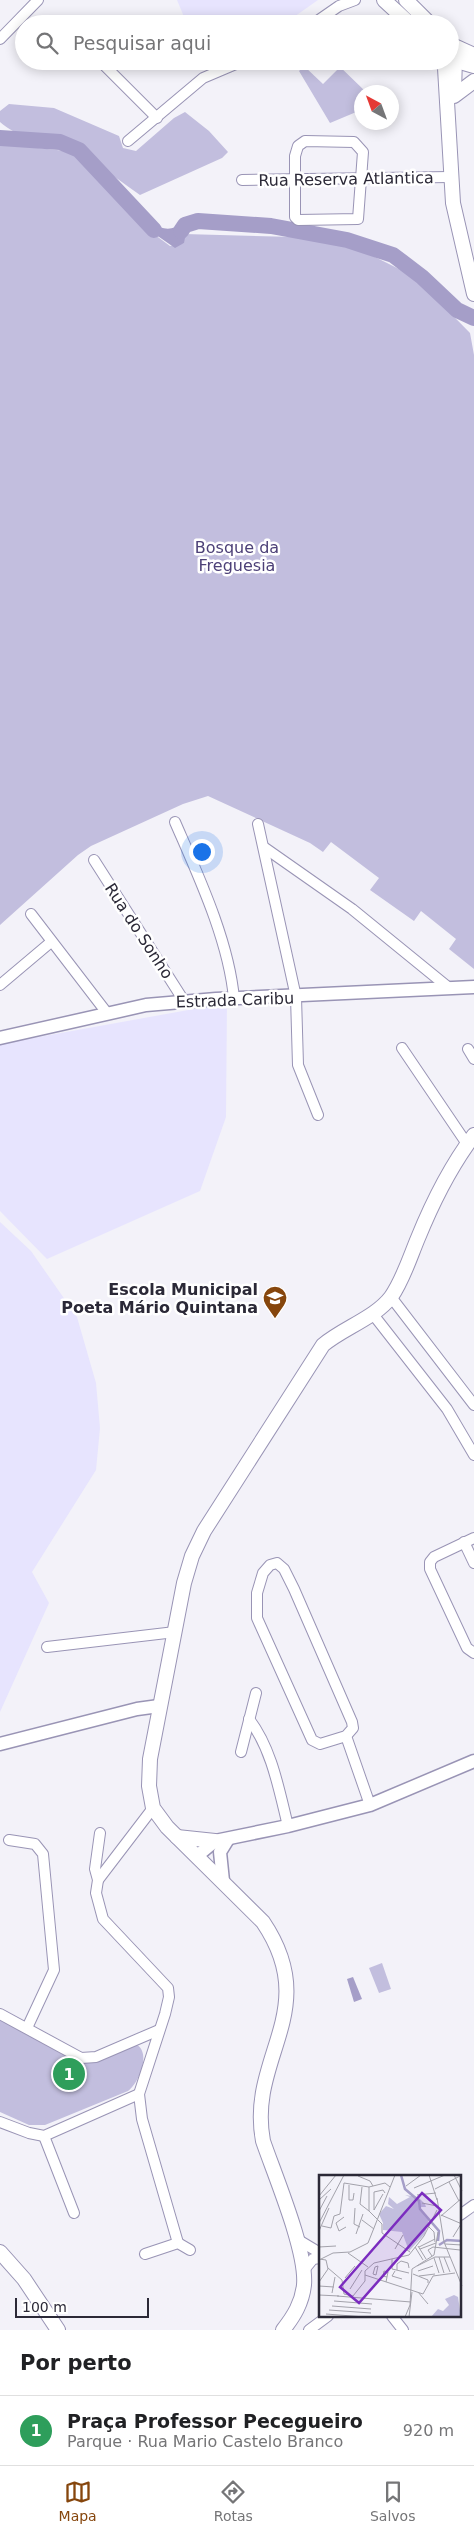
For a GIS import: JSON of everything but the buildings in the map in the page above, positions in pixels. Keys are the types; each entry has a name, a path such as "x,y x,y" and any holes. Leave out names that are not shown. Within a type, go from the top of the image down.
{"main road":[{"path":"383,0 400,15"},
{"path":"406,0 421,15"},
{"path":"459,49 474,55"},
{"path":"459,62 474,66"},
{"path":"445,70 449,114 452,202 474,294"},
{"path":"449,114 454,96 450,70"},
{"path":"454,96 474,81"},
{"path":"283,2330 295,2316 301,2301 304,2270 296,2238 263,2140 259,2120 260,2104 285,2017 286,1975 275,1940 263,1922 177,1837 153,1808 150,1799 150,1759 159,1706 192,1556 215,1514 323,1345 337,1333 372,1313 391,1297 399,1283 434,1199 471,1140"},
{"path":"177,1837 222,1840"},
{"path":"0,2252 24,2279 58,2330"}],"street":[{"path":"23,15 38,0"},
{"path":"332,11 341,0"},
{"path":"326,15 355,0"},
{"path":"0,39 15,24"},
{"path":"109,70 157,118"},
{"path":"128,141 203,78 222,70"},
{"path":"304,141 354,142 363,152 362,179 358,219 298,220 294,212 294,179 298,146 304,141"},
{"name":"Rua Reserva Atlantica","path":"242,180 450,178"},
{"path":"175,822 195,869 227,957 232,973 234,999"},
{"path":"258,824 265,848 296,997 298,1066 318,1115"},
{"path":"265,848 352,909 449,988"},
{"name":"Rua do Sonho","path":"94,860 184,1001"},
{"path":"30,914 107,1013"},
{"path":"0,984 51,942"},
{"name":"Estrada Caribu","path":"0,1038 107,1013 184,1001 474,987"},
{"path":"402,1048 471,1140"},
{"path":"468,1049 474,1058"},
{"path":"391,1297 474,1406"},
{"path":"372,1313 451,1415 474,1455"},
{"path":"474,1538 434,1557 430,1562 430,1569 467,1648 474,1653"},
{"path":"464,1542 474,1564"},
{"path":"270,1564 280,1564 294,1589 352,1722 353,1728 346,1736 320,1744 312,1740 258,1618 257,1593 263,1573 270,1564"},
{"path":"47,1648 175,1632"},
{"path":"241,1752 256,1693"},
{"path":"0,1744 137,1709 159,1706"},
{"path":"249,1719 255,1726 275,1774 288,1826"},
{"path":"346,1736 370,1805"},
{"path":"197,1856 222,1840 288,1826 370,1805 474,1761"},
{"path":"98,1880 153,1808"},
{"path":"100,1833 95,1859 98,1880 96,1893 104,1919 168,1988 168,1997 140,2094 142,2119 178,2243 190,2250"},
{"path":"9,1840 35,1844 43,1854 54,1955 51,1978 27,2028"},
{"path":"222,1840 220,1852 223,1881"},
{"path":"0,2014 81,2058 96,2057 159,2030"},
{"path":"0,2122 29,2133 44,2136 140,2094"},
{"path":"44,2136 74,2213"},
{"path":"462,2214 474,2205"},
{"path":"296,2238 319,2252"},
{"path":"145,2254 178,2243"},
{"path":"304,2270 313,2259 319,2258"},
{"path":"310,2330 325,2318"},
{"path":"394,2318 403,2330"}],"shaded area":[{"path":"177,0 318,0 297,15 183,15"},
{"path":"139,215 156,226 166,228 175,227 189,221 198,221 187,227 184,243 175,248 139,223"},
{"path":"227,1003 226,1117 200,1191 47,1259 0,1211 0,1044"},
{"path":"0,1222 31,1251 77,1317 96,1383 100,1428 96,1470 32,1572 49,1603 0,1712"},
{"path":"353,1977 362,1999 354,2002 347,1979"}],"green space":[{"path":"308,70 323,84 337,70 343,70 359,85 354,85 354,113 330,123 299,71"},
{"path":"9,104 54,108 119,136 123,148 136,151 174,118 185,112 209,131 228,152 222,158 140,195 97,165 74,152 50,141 18,133 6,127 0,122 0,111"},
{"name":"Bosque da Freguesia","path":"0,144 66,151 90,164 139,223 170,246 184,243 184,234 296,237 359,249 415,277 470,333 474,355 474,969 449,949 456,939 421,911 414,921 370,890 379,878 331,842 323,852 310,843 208,796 183,804 91,846 78,855 0,925"},
{"path":"382,1963 391,1989 379,1993 369,1968"},
{"path":"0,2018 82,2061 137,2045 143,2054 142,2068 136,2082 128,2091 45,2125 29,2125 0,2112"}],"waterway":[{"path":"0,138 60,142 79,150 154,230"},
{"path":"181,231 185,225 198,221 271,226 347,240 393,255 422,277 457,310 474,318"}],"place":[{"name":"Escola Municipal Poeta Mário Quintana","path":"275,1319"},
{"name":"Praça Professor Pecegueiro","path":"69,2074"}]}
